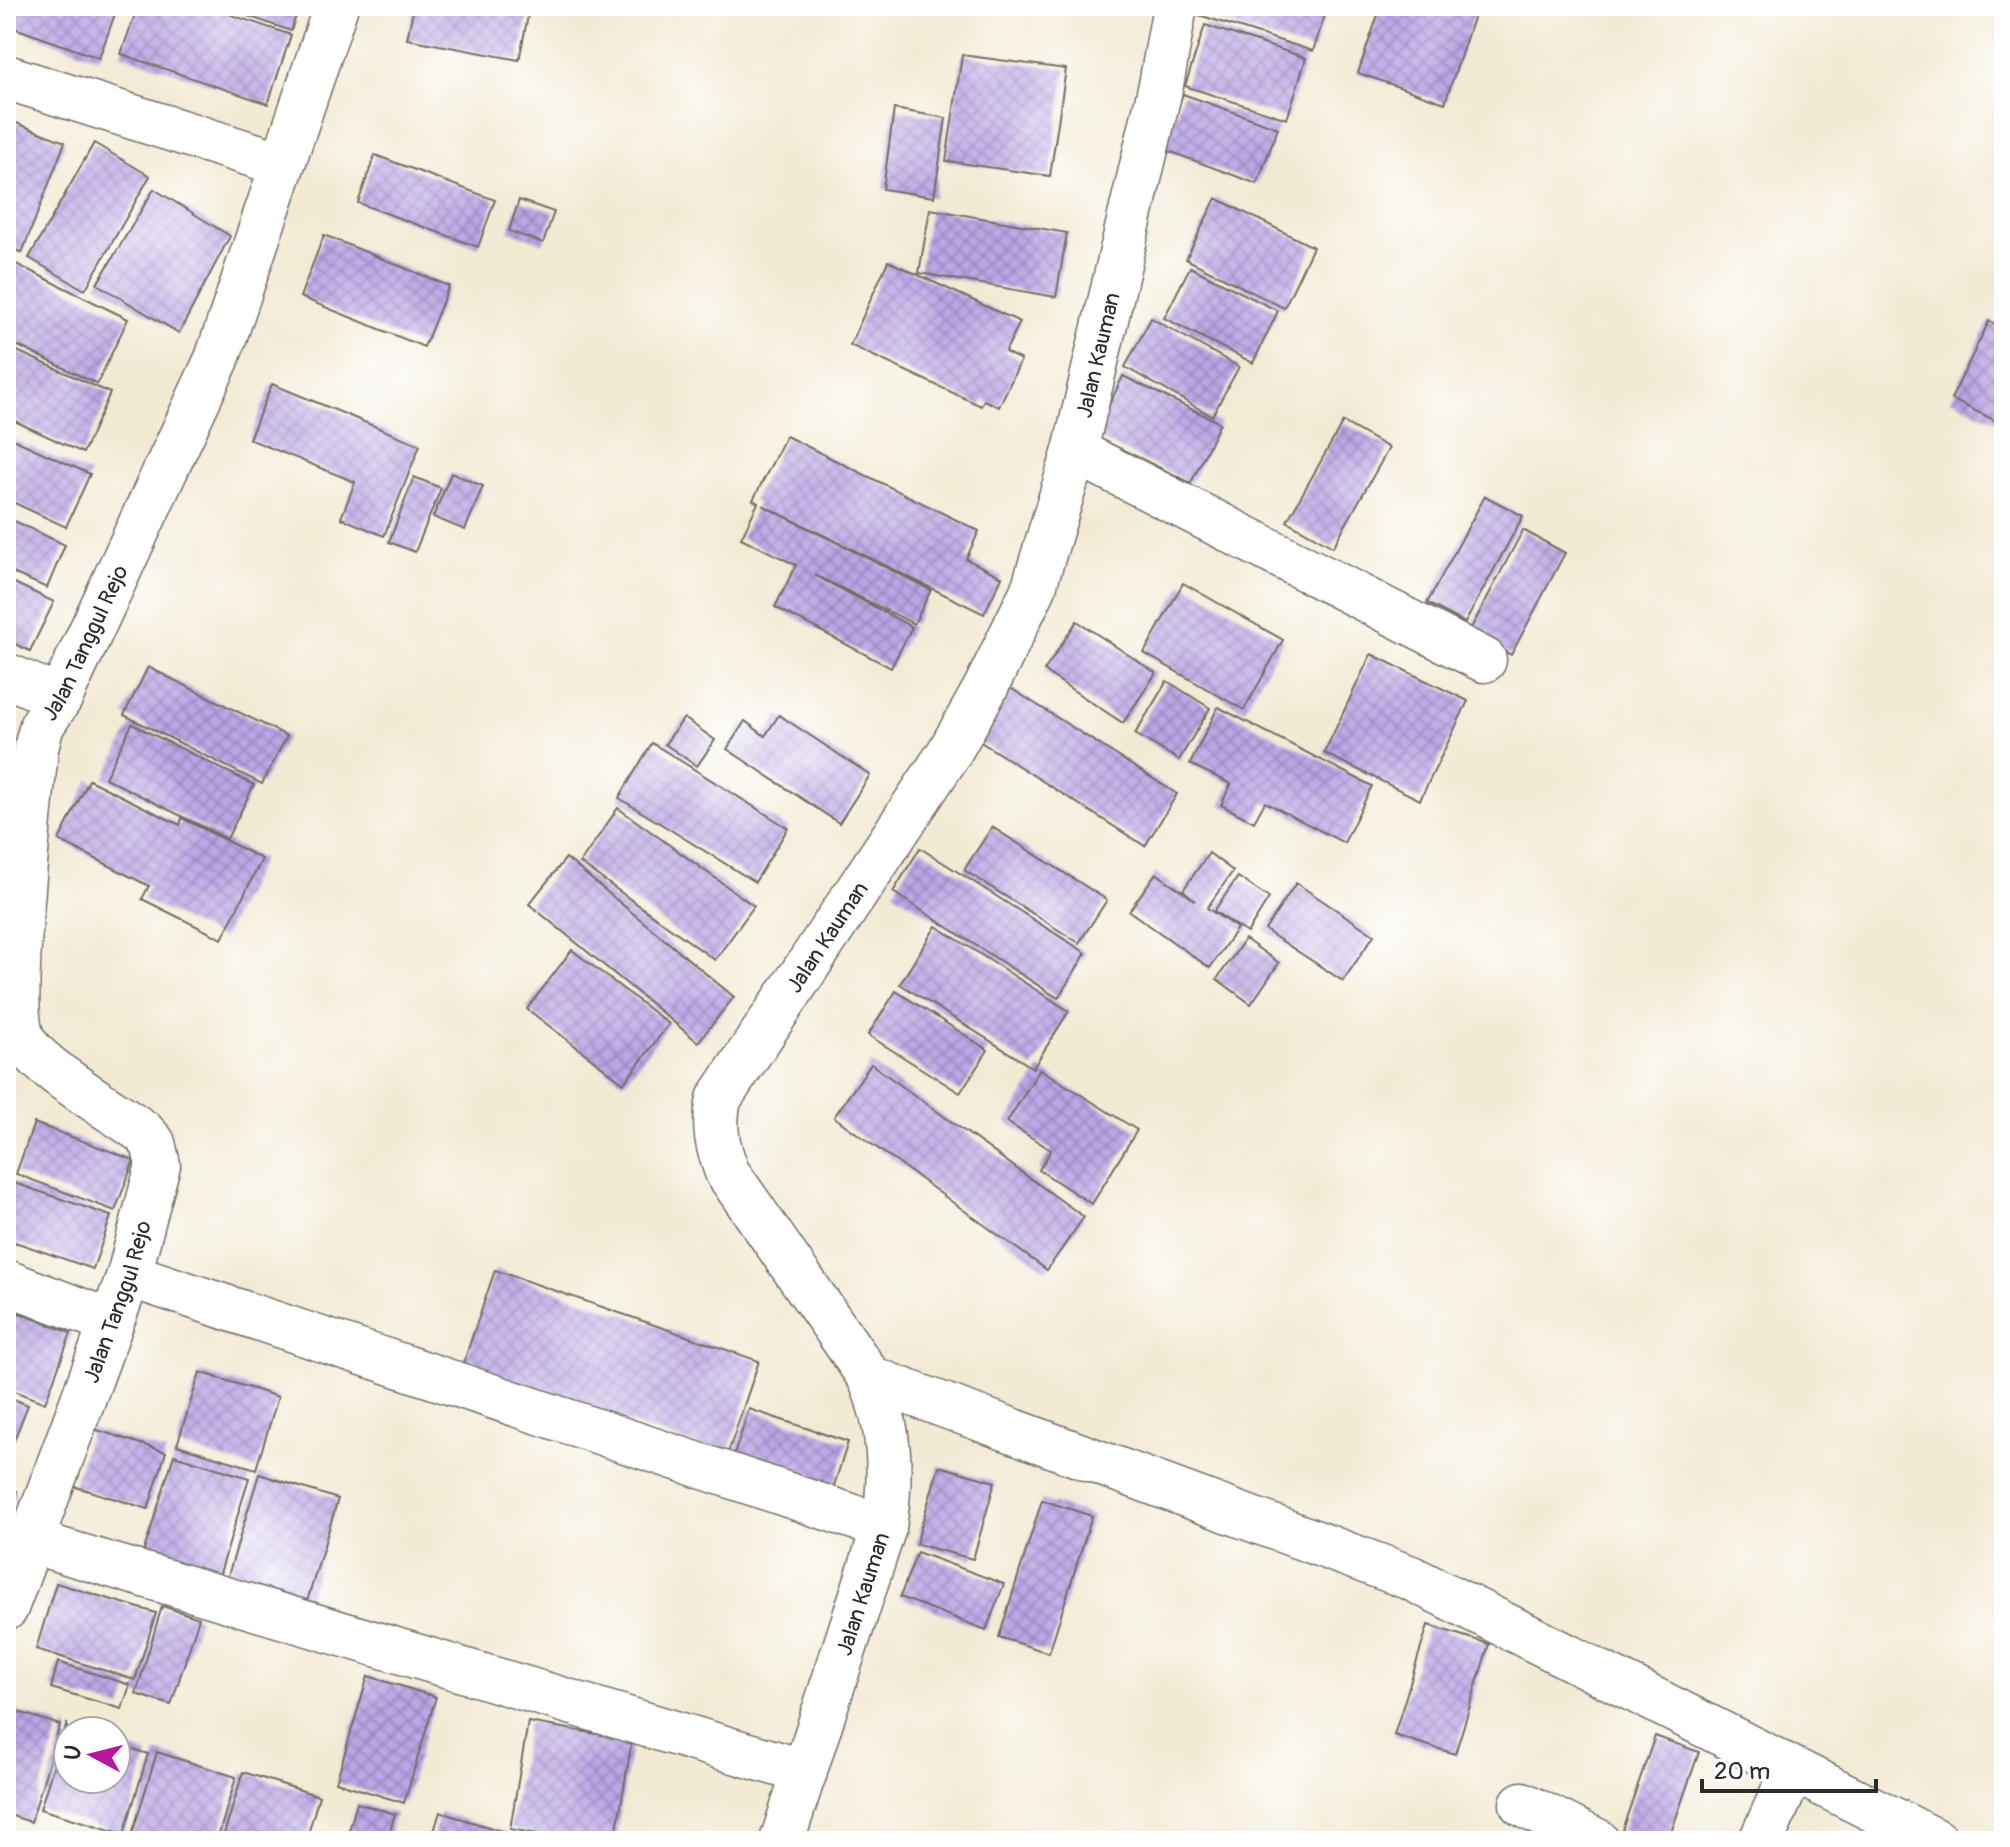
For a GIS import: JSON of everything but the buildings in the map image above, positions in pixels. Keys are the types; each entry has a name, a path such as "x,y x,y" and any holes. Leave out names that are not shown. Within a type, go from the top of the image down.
{"street":[{"name":"Jalan Tanggul Rejo","path":"6,1608 129,1275 157,1178 153,1143 36,1056 21,1037 19,962 36,748 42,725 60,698 217,359 336,6"},
{"name":"Jalan Kauman","path":"782,1841 884,1527 891,1484 889,1444 882,1409 870,1378 727,1172 717,1146 714,1123 719,1099 949,753 985,689 1033,590 1075,451 1161,85 1175,6"},
{"path":"6,77 282,164"},
{"path":"1075,451 1484,660"},
{"path":"6,675 60,698"},
{"path":"129,1275 884,1527"},
{"path":"6,1282 111,1322"},
{"path":"870,1378 1411,1578 1792,1772 1936,1841"},
{"path":"30,1541 805,1772"},
{"path":"1761,1841 1792,1772"},
{"path":"1522,1804 1597,1841"}]}
